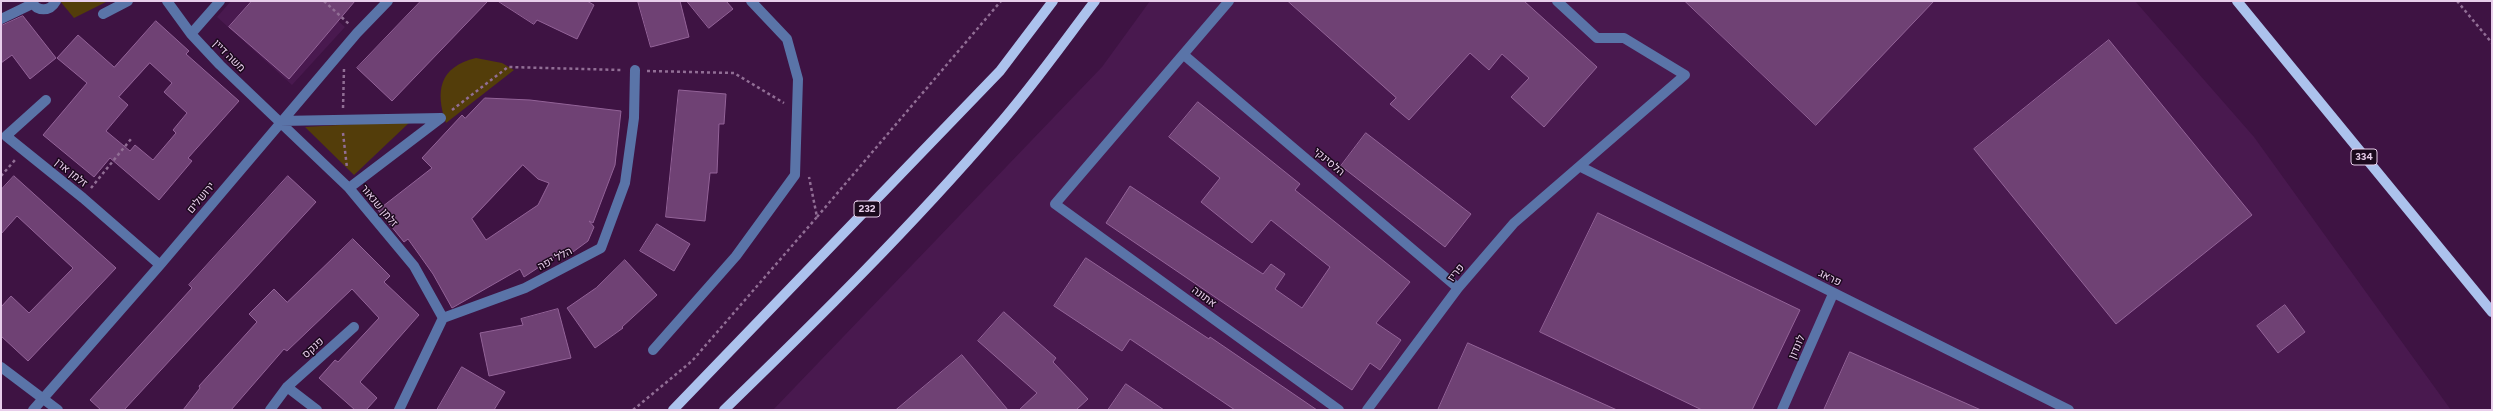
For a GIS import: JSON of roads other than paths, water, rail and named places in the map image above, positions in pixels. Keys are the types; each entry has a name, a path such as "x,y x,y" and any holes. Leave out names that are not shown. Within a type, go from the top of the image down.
{"main road":[{"name":"232","path":"673,410 1000,71 1053,1"},
{"path":"724,410 817,319 941,190 998,126 1095,1"},
{"name":"334","path":"2237,1 2492,312"}],"street":[{"path":"1,19 31,2 44,9 52,7 56,1"},
{"path":"103,14 128,1"},
{"name":"משה דיין","path":"167,1 191,34 220,65 280,122"},
{"path":"191,34 220,1"},
{"name":"ירושלים","path":"33,410 160,266 280,122 357,33 388,1"},
{"path":"653,350 736,256 795,175 798,79 787,38 751,1"},
{"path":"1184,55 1229,1"},
{"name":"פריז","path":"1367,410 1458,288 1514,223 1581,167 1686,75 1624,38 1597,38 1557,1"},
{"name":"אתונה","path":"1184,55 1055,204 1339,410"},
{"name":"הלסינקי","path":"1184,55 1458,288"},
{"name":"הלל יפה","path":"444,318 525,288 601,248 625,183 634,118 635,70"},
{"name":"זלמן ארן","path":"46,100 6,136 83,198 160,266"},
{"path":"280,122 441,118 348,188"},
{"name":"זלמן שנאור","path":"280,122 348,188 414,266 444,318"},
{"name":"פראג","path":"1581,167 2069,410"},
{"name":"לונדון","path":"1782,410 1834,294"},
{"path":"399,410 444,318"},
{"name":"פנקס","path":"270,410 287,387 354,326"},
{"path":"1,367 58,410"},
{"path":"287,387 317,410"}]}
